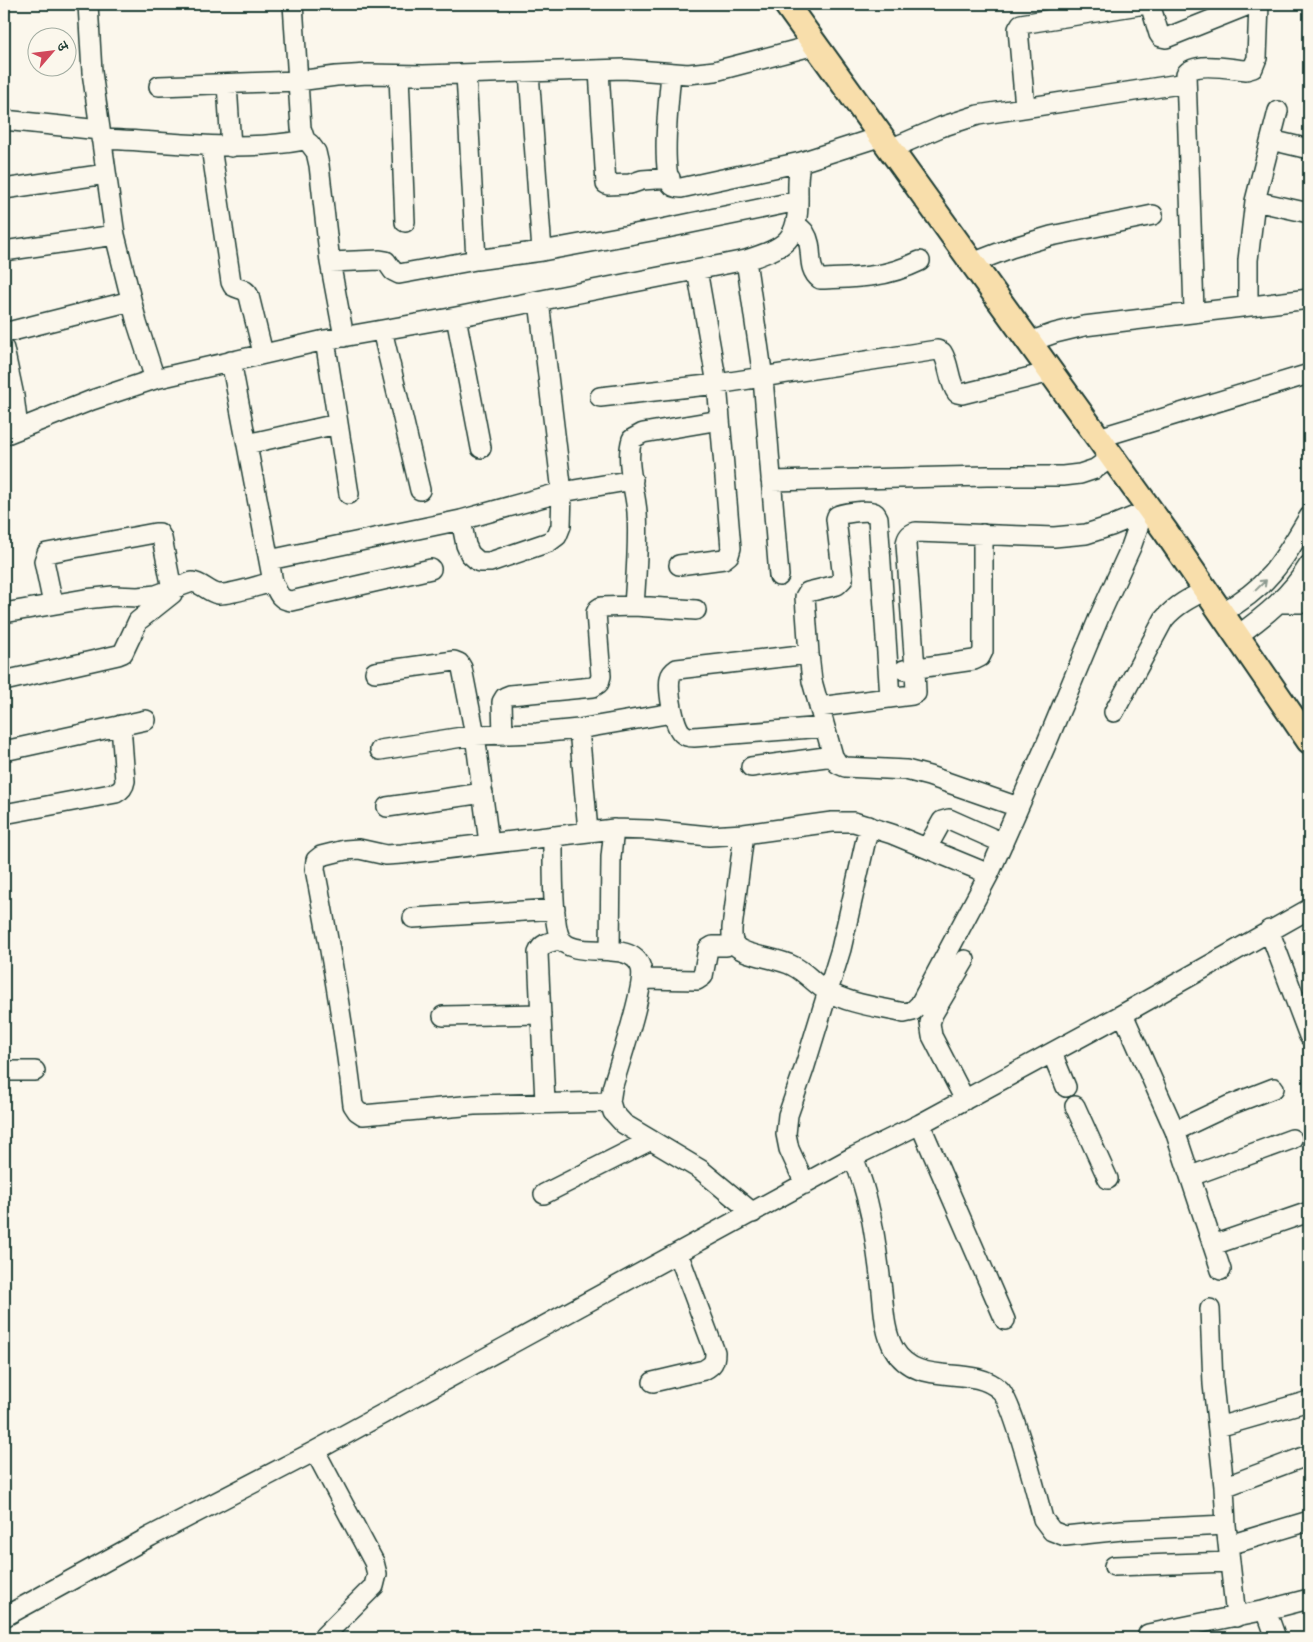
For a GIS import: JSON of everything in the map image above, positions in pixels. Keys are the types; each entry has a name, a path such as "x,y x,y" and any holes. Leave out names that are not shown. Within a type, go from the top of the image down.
{"main road":[{"path":"786,4 1112,457 1147,512 1206,590 1309,741"}],"street":[{"path":"88,4 92,72 114,235 155,379"},
{"path":"293,4 302,128 305,140 316,152 319,164 330,262 344,337"},
{"path":"1025,107 1018,29 1021,24 1069,9 1145,4"},
{"path":"1150,4 1159,34 1161,37 1166,38 1251,4"},
{"path":"1194,311 1186,74 1189,70 1200,66 1246,70 1253,68 1258,58 1259,4"},
{"path":"159,86 298,81 344,75 640,70 688,74 715,71 815,45"},
{"path":"599,71 606,184 630,184 642,180 670,178"},
{"path":"529,73 542,250"},
{"path":"466,74 476,260"},
{"path":"671,74 667,157 671,184 681,188 886,142 978,115 1100,98 1186,83"},
{"path":"399,75 405,222"},
{"path":"227,84 231,147"},
{"path":"1248,305 1250,231 1255,201 1278,111"},
{"path":"4,120 135,140 211,146 278,145 305,140"},
{"path":"1271,140 1309,149"},
{"path":"211,146 231,282 233,286 246,291 249,296 263,354"},
{"path":"4,349 14,396 11,432 92,400 155,379 231,361 325,340 456,317 746,260 778,249 791,237 796,225 798,202 797,172 801,162"},
{"path":"4,188 106,174"},
{"path":"1255,201 1309,213"},
{"path":"330,262 386,261 393,271 399,274 662,229 798,202"},
{"path":"972,263 1011,248 1051,236 1154,215"},
{"path":"796,225 805,233 810,244 812,268 814,275 820,279 882,275 900,270 920,260"},
{"path":"4,251 114,235"},
{"path":"746,260 764,378 778,576"},
{"path":"679,565 724,559 731,548 717,384 697,270"},
{"path":"1029,342 1084,326 1194,311 1309,299"},
{"path":"4,333 131,300"},
{"path":"461,520 466,545 470,554 479,562 490,562 549,542 557,536 561,526 562,492 539,301"},
{"path":"456,317 481,448"},
{"path":"382,330 420,490"},
{"path":"325,340 349,494"},
{"path":"600,397 764,378 937,350 946,357 953,388 957,393 962,394 1050,372"},
{"path":"231,361 273,582 280,597 284,601 291,602 431,570"},
{"path":"1098,438 1309,374"},
{"path":"634,606 637,513 629,450 632,439 643,433 720,420"},
{"path":"247,444 337,424"},
{"path":"771,481 1063,476 1080,474 1095,469 1112,457"},
{"path":"269,560 461,520 562,492 633,480"},
{"path":"890,698 878,518 875,513 870,511 841,514 837,516 843,579 837,585 808,592 805,597 812,681 833,756 838,764 845,767 906,770 930,776 1018,807"},
{"path":"819,707 916,693 907,538 911,534 916,532 1054,537 1086,534 1147,512"},
{"path":"744,834 732,940 736,947 744,952 793,966 828,992 844,998 904,1013 912,1011 920,1004 989,874 1100,615 1147,512"},
{"path":"1221,613 1241,602 1262,585 1282,561 1309,517"},
{"path":"4,681 118,656 123,653 138,621 172,594 162,538 159,534 155,533 47,553 44,561 53,604"},
{"path":"889,671 980,658 983,651 983,534"},
{"path":"1237,636 1279,603 1303,576 1309,565"},
{"path":"4,613 113,596 138,597 156,595 192,582 197,582 217,594 273,582"},
{"path":"1114,712 1164,619 1182,603 1206,590"},
{"path":"1279,603 1309,603"},
{"path":"504,735 502,702 505,697 593,687 599,683 601,676 596,614 598,609 606,606 634,606 696,610"},
{"path":"809,654 677,669 670,677 672,713 677,728 684,736 694,737 824,727"},
{"path":"375,672 454,661 459,663 462,668 475,735 489,843"},
{"path":"380,750 475,735 504,735 579,729 672,713"},
{"path":"4,751 146,720"},
{"path":"4,814 116,793 121,790 125,786 126,780 121,725"},
{"path":"579,729 588,831"},
{"path":"751,768 833,756"},
{"path":"388,807 483,792"},
{"path":"927,848 945,819 949,819 1003,843"},
{"path":"610,1102 474,1105 363,1115 356,1111 353,1105 334,963 315,869 316,860 322,856 359,848 386,855 394,855 614,829 650,830 709,836 744,834 832,822 854,822 927,848 989,874"},
{"path":"805,1184 789,1149 786,1134 788,1115 828,992 852,906 869,826"},
{"path":"610,952 611,857 614,829"},
{"path":"553,836 555,909 558,933 561,940 572,947 626,953 636,959 641,968 642,979 635,1012 612,1090 610,1102 613,1112 624,1124 701,1170 753,1213"},
{"path":"4,1617 151,1536 315,1451 853,1157 920,1124 1052,1053 1309,908"},
{"path":"413,918 555,909"},
{"path":"1269,930 1309,1036"},
{"path":"545,1102 538,953 541,946 546,943 561,940"},
{"path":"642,979 701,979 710,946 726,946 732,940"},
{"path":"965,960 930,1023 932,1036 965,1100"},
{"path":"443,1016 541,1014"},
{"path":"1123,1014 1175,1131 1221,1270"},
{"path":"1052,1053 1066,1087"},
{"path":"4,1071 35,1071"},
{"path":"1175,1131 1221,1109 1274,1088"},
{"path":"1075,1106 1108,1179"},
{"path":"920,1124 1005,1320"},
{"path":"1191,1176 1292,1139"},
{"path":"544,1194 651,1140"},
{"path":"853,1157 868,1198 887,1327 894,1349 908,1365 929,1373 975,1378 990,1382 1002,1391 1011,1410 1044,1519 1052,1531 1065,1536 1122,1530 1226,1525"},
{"path":"1213,1244 1309,1212"},
{"path":"653,1382 704,1370 711,1366 715,1360 715,1352 678,1253"},
{"path":"1210,1309 1213,1384 1236,1617"},
{"path":"1218,1427 1309,1401"},
{"path":"315,1451 374,1562 378,1574 374,1586 364,1598 322,1638"},
{"path":"1224,1486 1309,1455"},
{"path":"1114,1566 1229,1553 1309,1521"},
{"path":"1148,1634 1236,1617 1309,1599"},
{"path":"1266,1610 1276,1638"}]}
